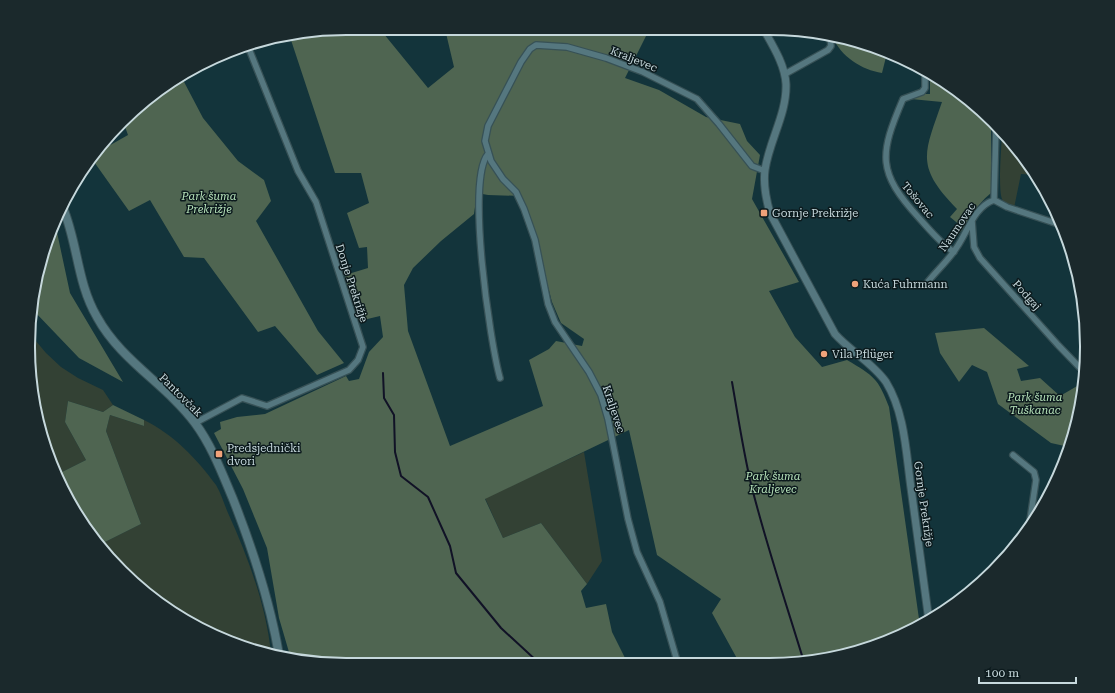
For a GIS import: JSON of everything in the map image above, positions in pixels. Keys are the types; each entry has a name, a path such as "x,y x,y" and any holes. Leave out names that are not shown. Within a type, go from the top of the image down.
{"main road":[{"name":"Pantovčak","path":"64,215 73,238 84,290 97,318 124,355 169,395 195,424 216,460 253,551 270,613 278,650"}],"street":[{"name":"Gornje Prekrižje","path":"767,35 776,51 785,74 786,83 784,105 765,171 766,198 770,213 835,334 846,346 871,366 885,381 897,404 906,452 928,614"},
{"path":"785,74 828,50 831,46 831,41"},
{"name":"Kraljevec","path":"676,658 660,602 637,552 628,519 608,419 601,395 582,360 555,322 548,304 534,240 524,209 516,192 504,179 488,154 486,141 488,126 521,62 530,49 536,45 567,47 606,58 643,72 697,99 752,166 765,171"},
{"name":"Donje Prekrižje","path":"195,424 242,398 267,406 318,385 349,370 358,360 363,348 316,202 298,170 250,51"},
{"name":"Tošovac","path":"925,78 925,88 922,92 902,99 891,128 885,150 886,167 889,177 903,200 954,252"},
{"path":"996,133 994,200 1007,208 1054,222"},
{"name":"Kraljevec","path":"488,154 484,158 479,187 480,234 492,345 500,378"},
{"name":"Naumovac","path":"927,283 954,252 972,221 984,205 994,200"},
{"name":"Podgaj","path":"972,221 974,247 980,258 1079,367"},
{"path":"1013,455 1034,472 1036,480 1031,515"}],"green space":[{"name":"Park šuma Kraljevec","path":"385,35 428,88 454,67 446,35 646,35 625,78 659,90 706,117 740,124 747,141 760,155 752,199 799,282 769,291 795,337 822,367 847,360 869,374 882,390 889,407 919,619 888,634 829,652 789,657 737,658 712,613 721,599 657,555 629,430 485,499 503,538 541,523 587,584 581,591 586,608 606,604 612,632 625,658 346,658 289,652 279,618 267,548 243,489 214,433 221,429 220,422 237,417 265,414 346,376 349,381 359,379 369,352 383,337 380,316 359,321 354,311 362,307 359,298 350,299 345,275 368,268 367,247 359,248 347,213 369,203 361,173 335,173 291,40 326,36","holes":["477,193 488,195 521,196 528,210 552,302 561,323 584,339 582,346 556,341 549,349 529,360 543,406 450,446 408,331 404,285 413,268 441,241 474,214"]},
{"path":"835,43 849,46 886,58 882,73 867,69 853,61 846,56"},
{"path":"930,80 958,99 991,128 991,193 980,204 954,240 961,226 950,217 957,209 934,181 929,170 927,159 931,135 942,102 911,99 915,94 930,94"},
{"name":"Park šuma Prekrižje","path":"184,81 203,118 238,161 264,180 271,201 256,221 318,331 344,363 317,375 275,326 258,332 204,258 184,257 150,200 129,211 95,163 107,147 128,135 126,126 157,99"},
{"path":"1002,140 1029,175 1021,174 1014,208 1003,201 1000,189"},
{"path":"57,232 70,293 123,382 79,358 37,314 41,286"},
{"name":"Park šuma Tuškanac","path":"984,328 1029,366 1017,369 1021,381 1040,378 1060,396 1077,386 1074,407 1063,446 1051,443 998,404 987,372 972,365 959,382 940,353 935,333"},
{"path":"35,340 61,367 78,378 103,390 113,405 103,412 68,401 65,422 86,460 62,472 52,447 41,407 36,367"},
{"path":"68,401 103,412 113,405 144,420 144,426 110,415 106,431 141,524 104,542 87,520 60,469 62,472 86,460 65,422"},
{"path":"110,415 144,426 144,420 165,432 184,448 216,485 249,564 265,617 270,648 227,634 173,606 141,581 104,542 141,524 106,431"},
{"path":"584,452 602,561 587,584 541,523 503,538 485,498"}],"waterway":[{"path":"383,373 384,398 394,415 395,452 401,476 428,497 450,546 456,573 501,628 534,658"},
{"path":"732,382 751,484 802,656"}],"place":[{"name":"Gornje Prekrižje","path":"764,213"},
{"name":"Kuća Fuhrmann","path":"855,284"},
{"name":"Vila Pflüger","path":"824,354"},
{"name":"Predsjednički dvori","path":"219,454"}]}
